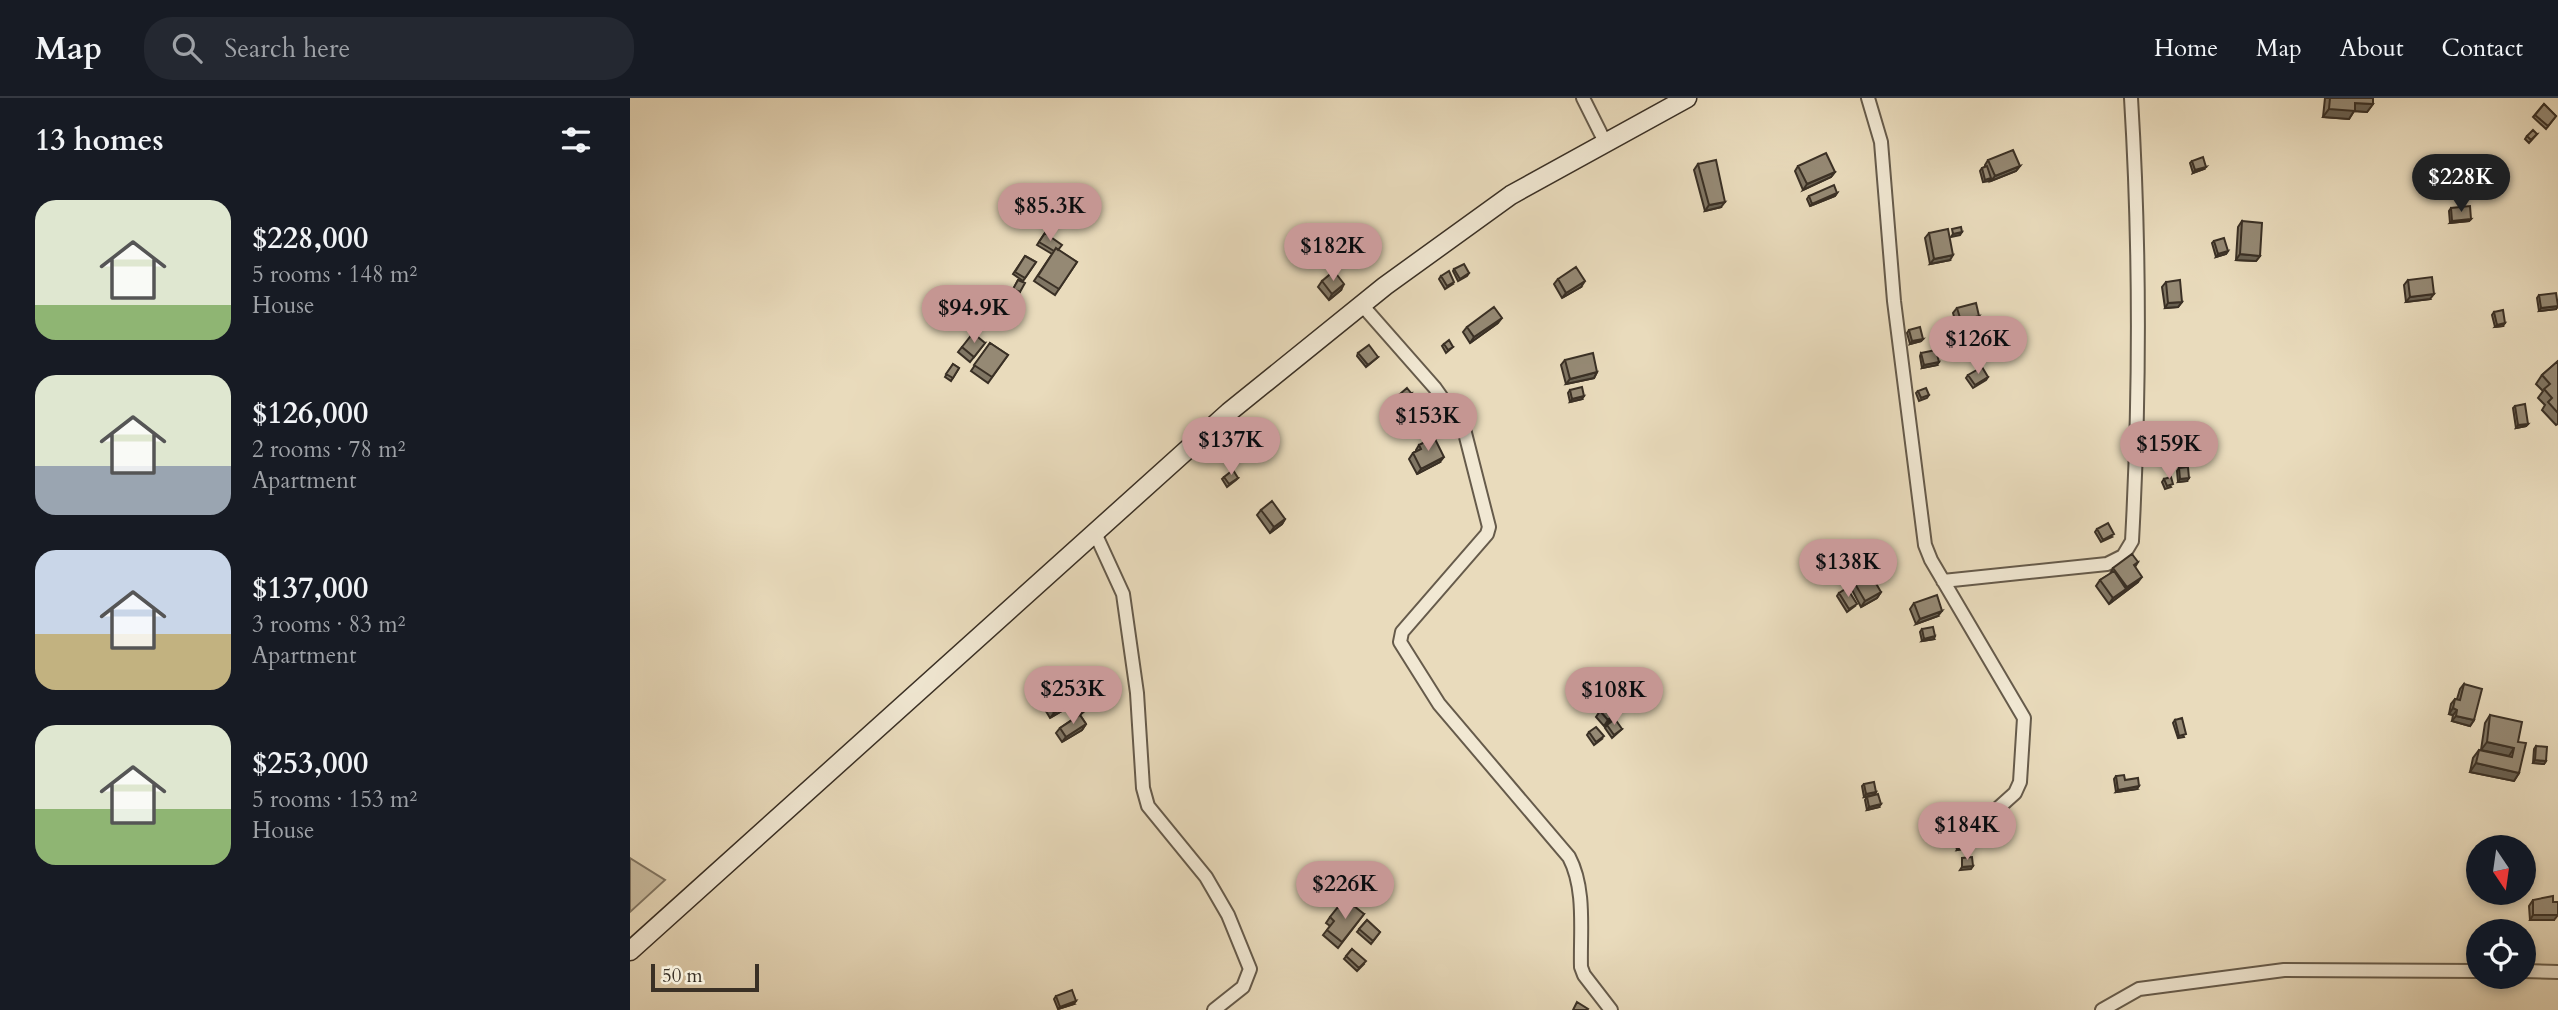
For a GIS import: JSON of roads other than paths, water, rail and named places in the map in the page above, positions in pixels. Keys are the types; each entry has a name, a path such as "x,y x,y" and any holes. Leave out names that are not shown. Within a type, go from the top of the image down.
{"street":[{"path":"1583,98 1605,142"},
{"path":"630,951 1229,412 1362,305 1511,195 1687,98"},
{"path":"1868,98 1881,142 1894,301 1925,545 1943,581 2024,718 2020,782 2015,793 1985,820"},
{"path":"1943,581 2107,564 2123,556 2132,541 2138,434 2136,182 2130,98"},
{"path":"1362,305 1435,388 1464,429 1489,527 1487,534 1402,632 1400,642 1439,704 1569,857 1577,871 1579,889 1581,967 1584,975 1611,1010"},
{"path":"1095,533 1123,594 1137,693 1143,788 1148,806 1206,877 1228,915 1251,969 1243,987 1214,1010"},
{"path":"2102,1010 2139,989 2284,970 2466,971"},
{"path":"2536,971 2558,972"}]}
